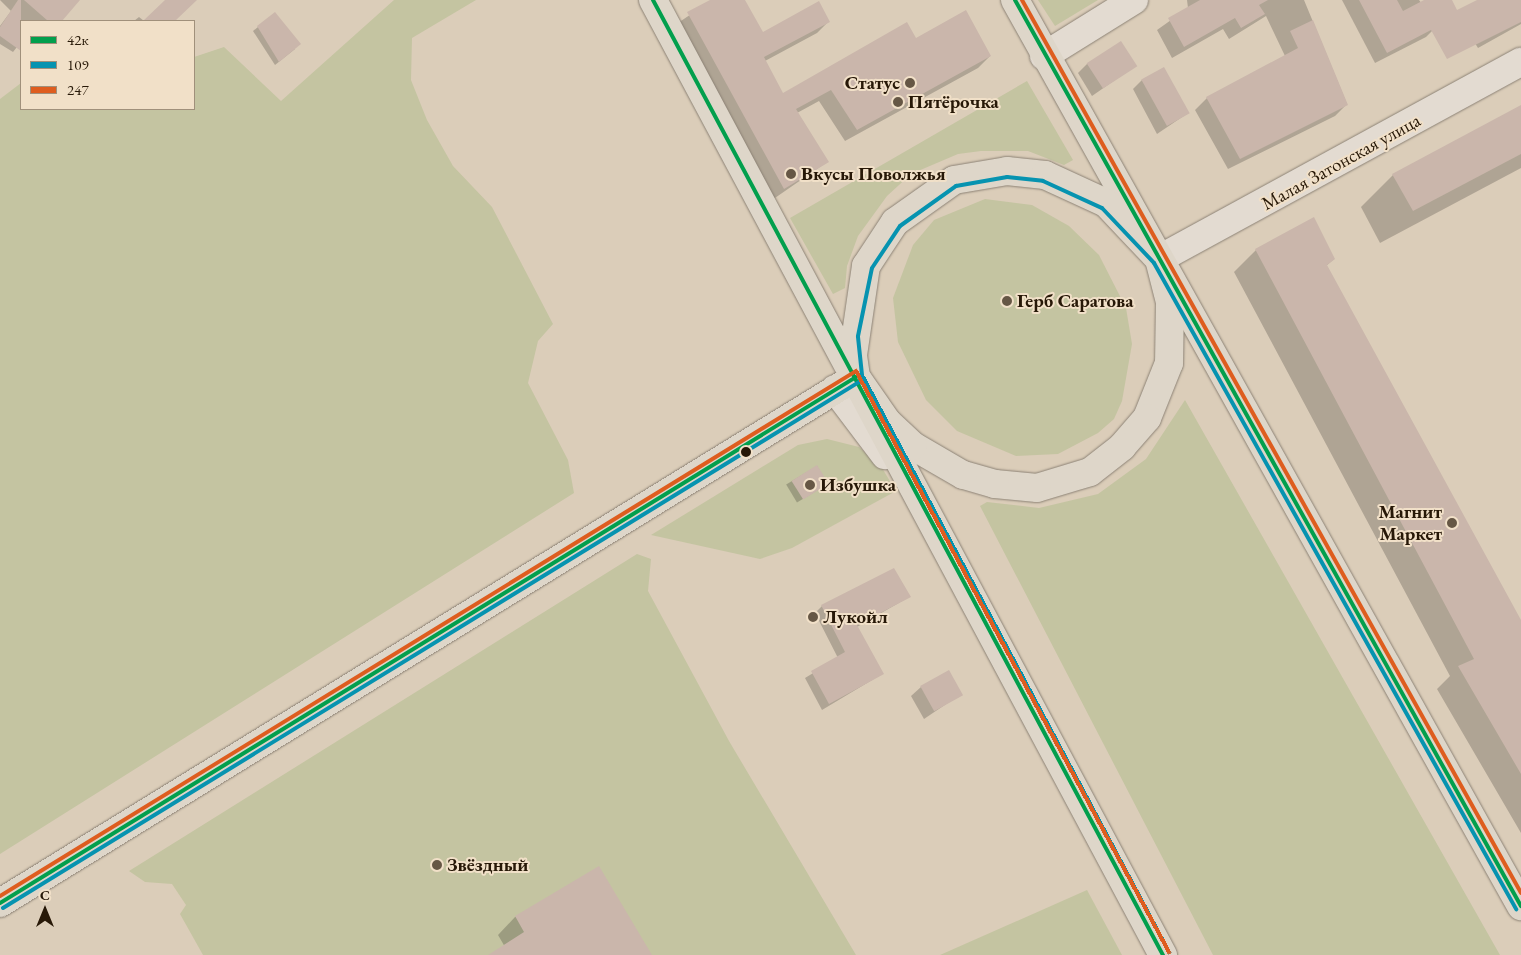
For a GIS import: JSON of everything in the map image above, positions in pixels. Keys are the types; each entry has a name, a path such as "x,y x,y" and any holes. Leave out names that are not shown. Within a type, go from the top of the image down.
{"main road":[{"path":"653,0 845,383 1163,955"},
{"path":"1015,0 1044,56 1521,906"},
{"path":"0,903 845,383 866,266 895,222 954,180 1007,172 1045,175 1106,203 1159,259 1170,302 1172,339 1166,372 1147,418 1122,448 1090,472 1037,488 995,484 963,475 913,446 845,383"}],"street":[{"path":"1044,56 1134,0"},
{"name":"Малая Затонская улица","path":"1159,259 1521,62"},
{"path":"845,383 915,506 1151,955"}],"green space":[{"path":"394,0 476,0 412,38 411,80 427,120 453,166 492,207 553,324 538,341 528,383 568,460 574,493 0,854 0,99 20,84 20,110 195,110 195,57 224,47 281,101"},
{"path":"1038,0 1098,0 1055,26"},
{"path":"1027,81 1073,160 1064,165 1028,151 981,151 958,154 911,174 887,196 858,236 847,266 845,288 833,294 790,218"},
{"path":"985,199 1032,205 1069,226 1099,255 1126,308 1132,344 1122,401 1114,419 1098,433 1058,454 1016,456 957,431 926,400 898,342 893,298 913,245 934,220"},
{"path":"1185,400 1500,955 1213,955 980,506 987,502 1039,508 1098,494 1146,459"},
{"path":"827,439 859,447 882,468 896,491 792,548 760,559 651,535 798,445"},
{"path":"637,554 651,559 648,591 729,741 856,955 203,955 180,914 186,905 172,884 145,882 129,871"},
{"path":"1087,890 1122,955 940,955"}],"building":[{"path":"18,0 21,0 20,50 0,36 0,27"},
{"path":"24,0 80,0 63,20 47,20"},
{"path":"165,0 197,0 176,20 144,20"},
{"path":"710,0 745,0 763,32 819,1 830,22 764,57 783,93 907,22 916,38 966,10 991,56 857,130 831,90 796,109 829,162 784,189 687,12"},
{"path":"1200,0 1268,0 1259,5 1265,14 1241,28 1235,18 1184,47 1168,18"},
{"path":"1359,0 1397,0 1403,11 1424,0 1452,0 1457,10 1477,0 1521,0 1521,22 1447,59 1431,30 1387,53"},
{"path":"275,12 301,44 279,62 257,26"},
{"path":"1313,20 1348,105 1240,159 1206,97 1298,48 1290,31"},
{"path":"1121,41 1137,66 1103,88 1087,63"},
{"path":"1164,67 1190,113 1167,126 1141,80"},
{"path":"1521,105 1521,154 1413,211 1392,174"},
{"path":"1314,217 1335,259 1327,265 1521,620 1521,774 1458,666 1474,659 1255,249"},
{"path":"817,465 829,484 803,500 792,481"},
{"path":"894,568 911,597 857,625 884,674 829,704 811,671 845,652 821,605"},
{"path":"949,670 963,695 934,711 920,686"},
{"path":"599,866 652,955 488,955 524,932 515,916"}],"transit line":[{"name":"42к","path":"653,0 1163,955"},
{"name":"42к","path":"1015,0 1521,906"},
{"name":"247","path":"1022,0 1521,893"},
{"name":"109","path":"1169,952 862,375 858,336 872,268 900,226 956,186 1007,177 1043,181 1102,208 1154,263 1516,909"},
{"name":"247","path":"0,896 856,371 1169,952"},
{"name":"42к","path":"0,903 856,377"},
{"name":"109","path":"3,908 859,382"}],"place":[{"name":"Статус","path":"910,83"},
{"name":"Пятёрочка","path":"898,102"},
{"name":"Вкусы Поволжья","path":"791,174"},
{"name":"Герб Саратова","path":"1007,301"},
{"name":"Избушка","path":"810,485"},
{"name":"Магнит Маркет","path":"1452,523"},
{"name":"Лукойл","path":"813,617"},
{"name":"Звёздный","path":"437,865"}]}
